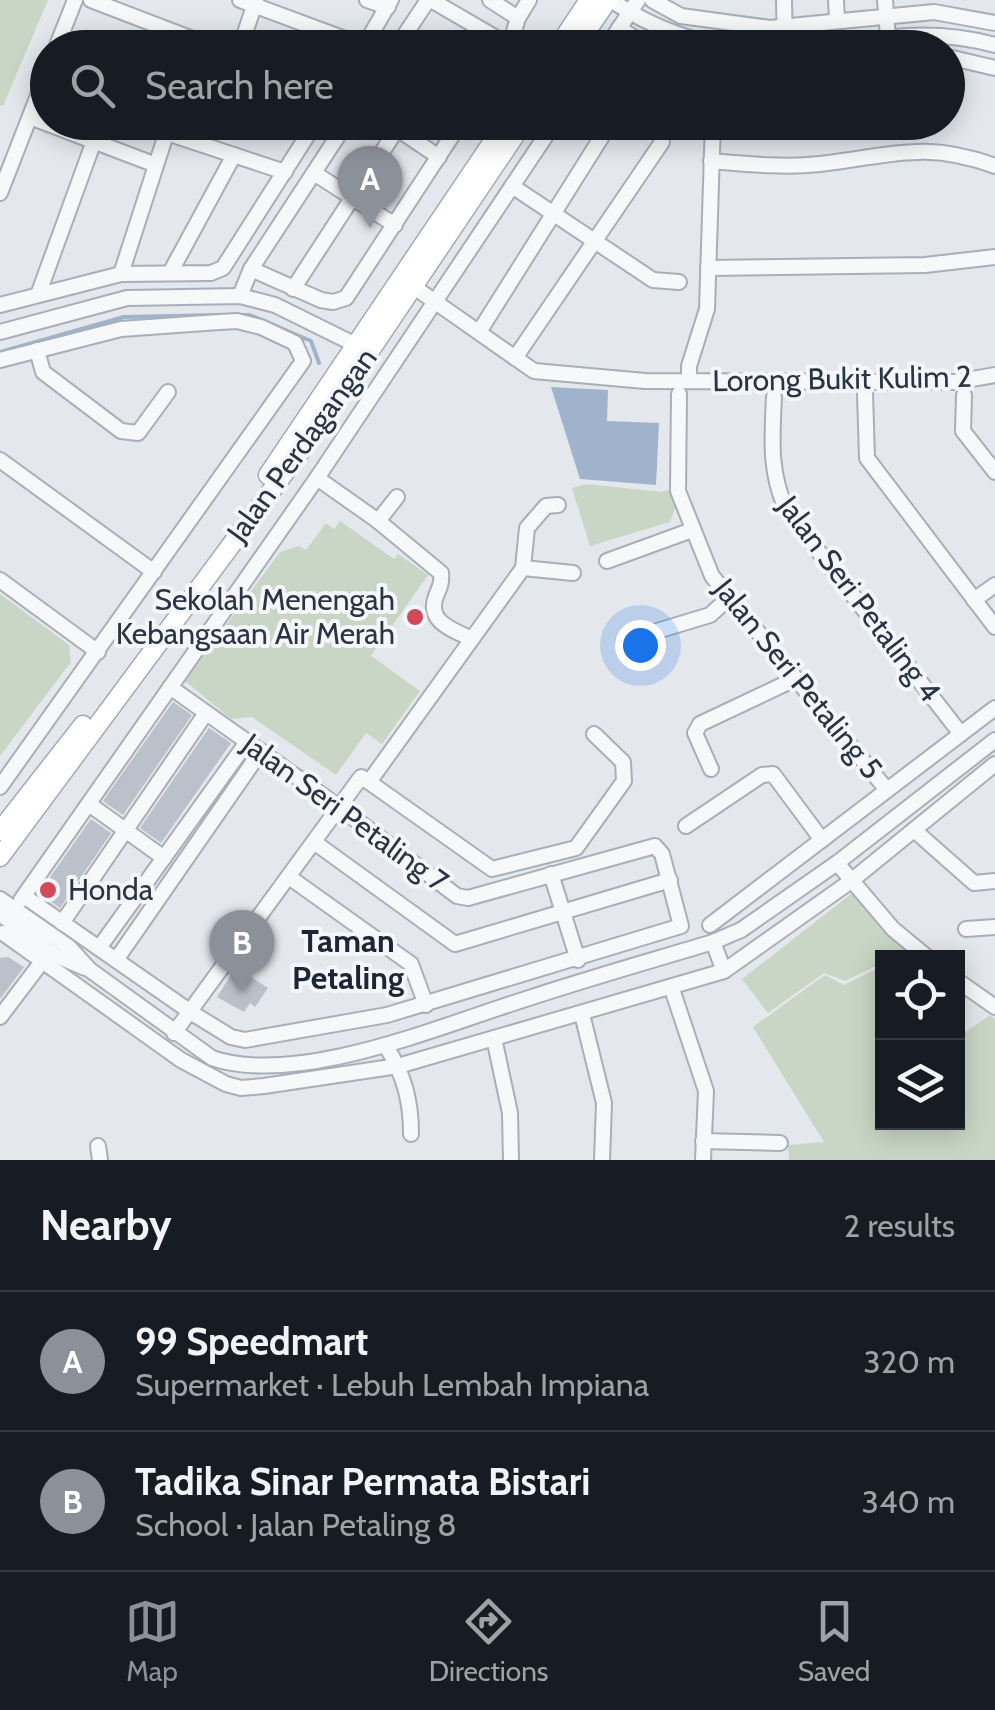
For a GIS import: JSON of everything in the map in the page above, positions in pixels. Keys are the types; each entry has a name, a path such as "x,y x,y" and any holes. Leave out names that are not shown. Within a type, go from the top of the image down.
{"main road":[{"path":"569,30 589,0"},
{"path":"589,30 610,0"},
{"name":"Jalan Perdagangan","path":"0,831 278,460 494,140"},
{"name":"Jalan Perdagangan","path":"0,857 320,425 512,140"}],"street":[{"path":"64,30 75,0"},
{"path":"91,0 169,30"},
{"path":"367,0 390,4 374,30"},
{"path":"408,30 429,0 481,30"},
{"path":"490,0 518,18"},
{"path":"515,30 529,0"},
{"path":"610,0 634,6 663,30"},
{"path":"652,0 680,16 785,28 837,21 885,8 934,6 995,23"},
{"path":"680,16 692,0"},
{"path":"784,0 785,28"},
{"path":"836,0 837,21"},
{"path":"244,30 250,2 320,30"},
{"path":"622,30 619,28 634,6"},
{"path":"965,36 995,44"},
{"path":"965,60 995,68"},
{"path":"0,192 30,116"},
{"path":"89,140 156,166"},
{"path":"121,274 164,140"},
{"path":"197,140 285,172"},
{"path":"0,305 121,274 211,273 223,268 305,140"},
{"path":"240,296 251,269 335,140"},
{"path":"293,289 384,140"},
{"path":"413,140 439,157"},
{"path":"251,269 321,300 346,298 450,140"},
{"path":"9,919 316,478 543,140"},
{"path":"479,332 599,140"},
{"name":"Lorong Bukit Kulim 2","path":"684,388 707,309 713,140"},
{"path":"38,295 94,142"},
{"path":"515,358 662,142"},
{"path":"712,161 781,166 926,150 947,151 995,166"},
{"path":"170,273 234,155"},
{"path":"314,173 395,225"},
{"path":"512,186 653,280 679,282"},
{"path":"708,268 925,265 995,257"},
{"name":"Lorong Bukit Kulim 2","path":"414,287 534,371 684,388 954,382 995,375"},
{"path":"0,332 126,298 240,296 274,305 354,344"},
{"path":"0,360 121,328 237,322 261,327 295,343 303,361 0,787"},
{"path":"37,350 44,372 120,431 138,433 168,392"},
{"name":"Jalan Seri Petaling 5","path":"684,388 678,491 712,576 888,790"},
{"path":"865,393 867,458 995,628"},
{"path":"964,394 963,431 995,472"},
{"name":"Jalan Seri Petaling 4","path":"774,397 771,460 775,486 786,512 961,734"},
{"path":"0,460 154,572"},
{"path":"316,478 378,521 440,573 442,581 433,604 434,613 439,622 472,640"},
{"path":"378,521 397,497"},
{"path":"369,782 523,568 527,528 546,506 558,505"},
{"path":"607,561 692,530"},
{"path":"523,568 573,573"},
{"path":"0,580 98,652"},
{"path":"974,600 995,585"},
{"path":"624,641 710,615 730,597"},
{"path":"711,768 696,733 700,724 795,679"},
{"name":"Jalan Seri Petaling 7","path":"170,687 462,898 645,847 658,848 670,880"},
{"path":"710,925 995,708"},
{"path":"62,923 206,712"},
{"path":"174,1032 192,1013 362,777 492,869 576,848 624,781 622,762 594,734"},
{"path":"9,919 68,947 90,970 212,1058 254,1066 320,1059 386,1046 741,930 837,863 995,740"},
{"path":"99,948 247,742"},
{"path":"116,960 262,752"},
{"path":"0,899 9,919 44,959 181,1060 226,1084 241,1088 264,1086 398,1066 724,971 851,881 995,764"},
{"path":"686,826 762,775 773,774 822,840"},
{"path":"89,804 164,858"},
{"path":"914,830 974,883 995,881"},
{"path":"9,919 62,923 192,1013 231,1037 245,1040 386,1015 678,929 681,922 670,880 456,944 314,842"},
{"path":"837,863 893,929 918,950"},
{"path":"552,874 578,960"},
{"path":"288,878 404,958 415,974 426,1004"},
{"path":"966,929 995,927"},
{"path":"713,942 724,971"},
{"path":"0,1017 44,959"},
{"path":"965,986 995,1007"},
{"path":"672,988 706,1090 702,1160"},
{"path":"582,1014 604,1102 602,1160"},
{"path":"494,1038 510,1113 511,1160"},
{"path":"386,1046 398,1066 410,1104 412,1134"},
{"path":"703,1142 780,1143"}],"green space":[{"path":"0,0 48,0 35,30 30,30 30,42 3,106"},
{"path":"587,484 670,490 675,508 670,522 590,546 572,488"},
{"path":"340,521 394,559 398,554 428,575 371,656 420,691 382,744 366,733 336,775 252,717 231,719 185,681 280,552 299,546 306,550 326,523 334,529"},
{"path":"0,594 69,645 71,662 0,756"},
{"path":"855,891 904,950 875,950 875,966 845,981 824,973 768,1013 742,979"},
{"path":"875,970 875,1130 965,1130 965,1032 990,1015 995,1019 995,1160 789,1160 788,1145 824,1142 753,1027 825,975 844,985"}],"water":[{"path":"551,387 608,390 607,421 659,423 656,485 580,479"}],"building":[{"path":"173,702 192,715 123,815 103,801"},
{"path":"209,728 231,743 161,843 140,828"},
{"path":"91,819 111,833 60,908 39,893"},
{"path":"8,957 24,967 0,999 0,958"},
{"path":"236,967 268,988 255,1007 250,1003 244,1012 217,997"}],"waterway":[{"path":"0,352 124,317 220,315"},
{"path":"240,315 250,315 311,341 319,363"}],"place":[{"name":"99 Speedmart","path":"370,228"},
{"name":"Sekolah Menengah Kebangsaan Air Merah","path":"415,617"},
{"name":"Honda","path":"48,890"},
{"name":"Tadika Sinar Permata Bistari","path":"242,992"}],"district":[{"name":"Taman Petaling","path":"348,960"}]}
